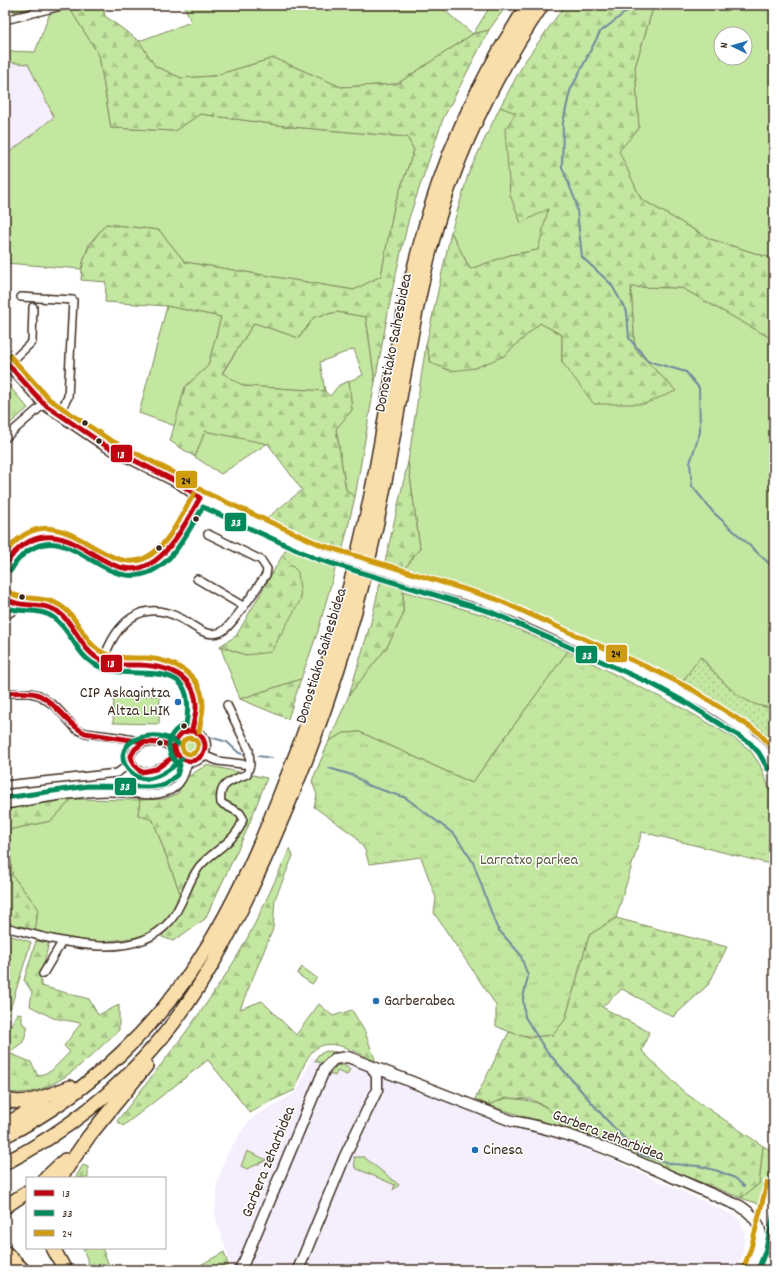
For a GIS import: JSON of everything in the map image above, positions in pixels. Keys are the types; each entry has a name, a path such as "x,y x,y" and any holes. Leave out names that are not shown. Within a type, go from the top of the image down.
{"highway":[{"name":"Donostiako Saihesbidea","path":"5,1136 43,1115 88,1083 134,1040 169,1000 201,956 232,902 275,809 308,721 334,644 358,555 377,466 410,289 427,218 447,161 471,106 504,44 528,5"},
{"name":"Donostiako Saihesbidea","path":"5,1163 32,1149 82,1115 124,1078 162,1038 187,1005 224,945 257,877 311,746 344,648 377,523 420,292 438,221 457,165 483,105 513,50 542,5"},
{"path":"5,1124 34,1110 70,1087 118,1045 155,1007 169,1000"},
{"path":"61,1177 89,1136 155,1054 162,1038"},
{"path":"5,1100 21,1102 31,1101 70,1087"},
{"path":"47,1177 89,1136"},
{"path":"5,1207 26,1193"},
{"path":"54,1249 65,1270"},
{"path":"5,1252 23,1270"},
{"path":"5,1265 10,1270"}],"street":[{"path":"5,20 65,5"},
{"path":"21,297 74,300 68,397 59,414"},
{"path":"34,306 32,342 6,363 44,404 106,446 180,483 200,498 319,552 493,605 655,678 689,696 754,738 765,749 774,766"},
{"path":"5,438 44,404"},
{"path":"5,567 12,555 21,546 30,540 42,536 64,538 110,564 127,569 148,565 157,560 164,552 200,498"},
{"path":"103,661 106,652 124,624 137,613 157,610 169,613 205,633 213,634 228,628 233,623 243,606 266,575 267,569 261,560 208,534"},
{"path":"198,579 243,606"},
{"path":"5,598 16,604 31,603 53,609 65,617 89,652 103,661 115,664 161,666 169,668 184,678 195,695 196,705 192,731"},
{"path":"5,602 9,612"},
{"path":"9,612 31,603"},
{"path":"9,612 53,609"},
{"path":"5,693 30,692 39,695 56,707 76,729 84,733 144,742 163,743 176,752 188,761 196,760 203,755 205,745 201,735 192,731 187,731 176,740 176,752 168,763 147,773 141,772 132,763 130,756 133,751 144,742"},
{"path":"5,927 62,942 92,947 125,943 151,937 168,924 197,870 206,858 233,837 242,824 243,818 240,813 221,803 220,794 222,787 247,774 250,765 249,750 227,705"},
{"path":"203,755 218,761 250,765"},
{"path":"5,805 88,793 150,794 166,792 183,779 188,761"},
{"path":"5,785 117,773 132,763"},
{"path":"43,974 62,942"},
{"name":"Garbera zeharbidea","path":"238,1270 244,1262 325,1068 328,1062 340,1057 348,1057 371,1066 378,1067 512,1121 535,1125 581,1138 740,1206 751,1213 757,1221 760,1230 760,1245 750,1270"},
{"path":"298,1270 346,1156 377,1090 377,1076 371,1066"},
{"name":"Garbera zeharbidea","path":"238,1270 244,1270"}],"shaded area":[{"path":"5,62 28,64 54,117 5,156"},
{"path":"332,1054 481,1116 509,1125 562,1137 735,1216 741,1223 745,1232 743,1253 736,1270 232,1270 215,1214 218,1180 225,1158 244,1127 256,1115 296,1093 312,1057 322,1061"}],"green space":[{"path":"11,5 43,5 14,12"},
{"path":"82,5 103,5 105,16 139,41 155,66 181,78 213,76 274,58 341,87 397,84 473,34 489,30 443,119 409,218 392,291 375,382 366,317 337,312 314,317 299,338 254,323 222,373 244,386 325,391 330,396 339,385 349,381 352,410 336,429 346,490 355,497 342,552 293,537 262,522 302,490 268,444 205,431 195,457 170,441 185,387 208,366 221,317 167,306 105,302 106,282 81,280 83,263 91,243 106,224 159,230 185,262 354,290 381,276 394,207 414,150 407,137 292,127 200,114 175,131 111,128 99,55 70,9"},
{"path":"184,5 438,5 473,34 397,84 341,87 274,58 213,76 181,78 155,66 139,41 191,22"},
{"path":"491,5 507,5 489,30 473,34"},
{"path":"565,5 657,5 653,8 635,67 639,128 619,151 641,199 710,239 774,259 774,340 682,288 631,287 635,349 676,391 644,404 594,404 562,362 562,335 540,323 504,356 475,368 451,371 431,363 426,345 451,232 470,269 510,255 538,250 548,209 521,223 510,195 505,129 516,113 500,107 525,61"},
{"path":"657,5 774,5 774,259 710,239 641,199 618,151 639,128 635,67 653,8"},
{"path":"70,9 99,55 111,128 175,131 200,114 292,127 407,137 414,150 394,207 381,276 354,290 185,262 159,230 106,224 89,244 81,269 5,263 5,156 54,117 28,64 5,62 5,51 35,52 50,13"},
{"path":"500,107 516,113 549,209 538,250 510,255 470,269 451,232 469,172"},
{"path":"631,287 682,288 774,340 774,708 751,703 741,697 724,683 701,657 680,685 505,605 403,571 420,548 408,462 426,345 431,363 504,356 540,323 562,335 562,362 676,391 635,349"},
{"path":"167,306 221,317 208,366 185,387 175,426 139,413"},
{"path":"337,312 366,317 375,382 355,497 346,490 336,428 352,410 349,381 363,375 354,349 320,362 325,391 244,386 222,374 254,323 299,338 314,317"},
{"path":"5,381 28,408 5,428"},
{"path":"205,431 268,443 221,474 195,457"},
{"path":"408,462 420,548 403,571 403,615 387,647 349,695 371,622"},
{"path":"287,548 336,566 318,631 301,679 240,699 220,646 246,655 298,572 282,556"},
{"path":"282,556 298,572 301,599 271,652 246,655 220,646 236,636"},
{"path":"403,591 487,616 568,651 472,783 360,732 344,733 329,741 349,695 387,647 403,615"},
{"name":"Larratxo parkea","path":"568,651 686,710 734,738 750,750 760,765 774,800 774,865 642,832 616,918 589,935 565,1020 553,1035 530,1036 510,1032 496,1026 496,1005 434,913 436,898 421,857 369,864 365,850 355,836 314,807 317,795 312,781 329,741 344,733 360,732 472,783"},
{"path":"700,657 724,683 742,697 751,703 774,708 774,753 770,743 680,685"},
{"path":"301,679 288,719 240,699"},
{"path":"114,694 160,696 159,724 113,723"},
{"path":"186,736 194,736 200,742 200,750 194,756 186,756 180,750 180,742"},
{"path":"206,765 267,778 246,832 205,919 173,941 162,937 180,893 153,820 138,815 140,800 165,799 178,793 186,778"},
{"path":"72,799 140,800 138,815 153,820 180,893 170,918 152,932 138,937 90,944 35,933 38,908 12,875 8,830 51,821"},
{"path":"72,799 51,821 8,830 12,875 38,908 35,933 5,924 5,809"},
{"path":"290,848 293,856 275,899 273,929 240,1009 262,1001 296,1035 319,1004 333,1016 352,1010 365,1032 376,1062 343,1047 325,1045 318,1047 311,1053 306,1061 295,1090 250,1113 208,1060 123,1126 117,1121 190,1027 239,954 262,909"},
{"path":"616,918 727,947 709,984 673,1017 622,989 602,1007 649,1032 642,1051 685,1093 763,1146 759,1184 741,1198 563,1129 558,1118 545,1106 530,1099 506,1098 488,1105 475,1099 509,1032 533,1038 565,1020 589,935"},
{"path":"5,934 31,942 8,1016 5,1015"},
{"path":"36,941 49,943 41,974 41,986 89,999 98,1015 119,1005 119,1030 95,1053 67,1075 52,1084 37,1090 21,1093 5,1091 5,1023 11,1025 17,1013 22,1014 22,1023 28,1027 23,1042 9,1053 31,1062 38,1076 51,1071 70,1052 64,1046 81,1023 53,1018 30,1006 32,992 24,980"},
{"path":"302,967 317,978 312,984 297,974"},
{"path":"326,1051 337,1052 322,1063 308,1096 321,1063 315,1061 318,1055"},
{"path":"343,1065 350,1069 347,1075 337,1071 335,1076 330,1074 336,1066"},
{"path":"506,1098 540,1104 553,1113 563,1129 488,1105"},
{"path":"763,1146 774,1152 774,1156 764,1202 759,1204 741,1198 759,1184"},
{"path":"247,1151 267,1160 247,1169 241,1166"},
{"path":"354,1157 364,1157 399,1185 393,1190 395,1185 355,1168"},
{"path":"83,1165 88,1167 88,1177 76,1177"},
{"path":"83,1249 102,1249 111,1270 91,1270"},
{"path":"224,1252 228,1264 227,1270 196,1270 195,1268"}],"waterway":[{"path":"635,5 600,32 570,91 563,122 562,167 576,202 582,257 611,284 627,312 629,338 648,361 686,372 699,388 700,432 690,463 692,486 713,512 774,568"},
{"path":"210,737 227,742 239,753 243,754"},
{"path":"258,756 272,758"},
{"path":"329,768 355,776 367,785 406,798 455,835 473,862 497,928 520,954 528,976 523,998 525,1017 545,1049 605,1118 639,1154 673,1164 699,1166 718,1171 735,1178 744,1186"}],"transit line":[{"name":"24","path":"10,356 49,399 110,440 182,477 204,492 321,545 496,599 658,672 693,690 758,732 774,751"},
{"name":"13","path":"5,361 44,404 106,446 179,483 200,498"},
{"name":"24","path":"5,553 25,535 44,528 62,531 114,557 131,561 147,557 155,552 168,537 194,494"},
{"name":"13","path":"5,567 9,559 22,546 30,541 47,537 62,539 77,545 118,567 133,569 148,565 164,553 178,535 200,498"},
{"name":"33","path":"11,570 18,559 27,551 50,543 64,546 78,552 120,574 136,576 152,571 161,566 175,551 203,507 317,559 491,612 652,684 685,702 750,743 759,753 768,769"},
{"name":"24","path":"9,592 20,597 47,600 61,606 73,617 92,645 106,654 111,656 156,659 176,665 184,670 197,684 201,694 203,708 199,732"},
{"name":"13","path":"5,598 17,603 44,606 57,611 69,623 88,650 101,660 115,664 159,667 177,674 190,685 194,694 196,711 192,731"},
{"name":"33","path":"5,607 43,613 54,618 65,629 89,661 96,665 111,670 128,673 160,674 173,678 183,687 187,701 186,725 174,732 169,743 171,755 180,765 177,775 164,785 150,787 88,786 5,798"},
{"name":"13","path":"5,693 27,693 39,695 52,704 73,725 85,733 144,742 163,743 170,746 177,754"},
{"name":"13","path":"190,731 201,735 205,746 201,757 190,761 179,757 175,746 179,735 190,731"},
{"name":"33","path":"179,744 169,738 147,736 134,740 128,744 123,759 130,771 138,777 144,779 164,773 182,759"},
{"name":"24","path":"190,738 196,740 198,746 196,752 190,754 184,752 182,746 184,740 190,738"},
{"name":"13","path":"144,742 168,744 177,754 156,769 141,772 133,764 131,756 135,749 144,742"},
{"name":"24","path":"744,1267 751,1248 767,1183"},
{"name":"33","path":"758,1270 765,1252 774,1214"}],"place":[{"name":"CIP Askagintza Altza LHIK","path":"178,702"},
{"name":"Garberabea","path":"376,1001"},
{"name":"Cinesa","path":"475,1150"}]}
